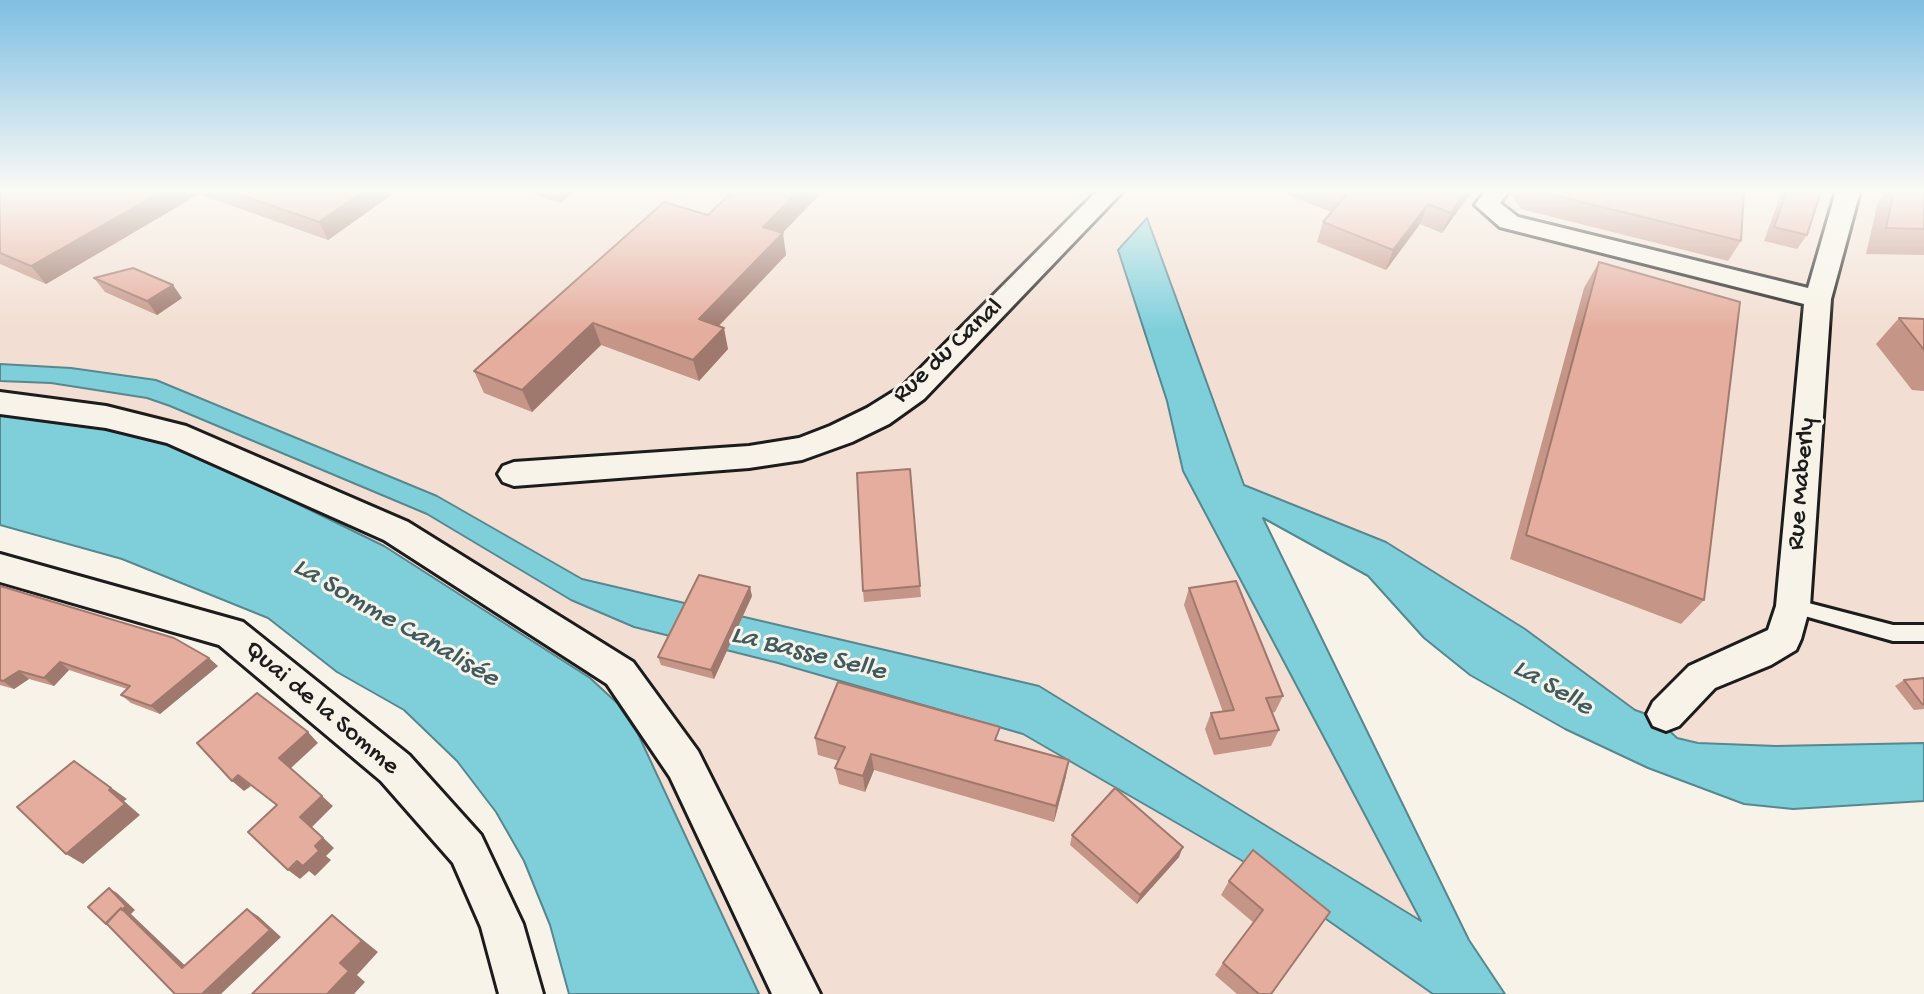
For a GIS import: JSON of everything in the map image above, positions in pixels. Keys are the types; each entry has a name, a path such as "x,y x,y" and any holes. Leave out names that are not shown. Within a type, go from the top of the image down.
{"street":[{"name":"Rue du Canal","path":"514,474 749,457 802,449 841,434 878,416 914,392 1066,237"},
{"path":"1571,237 1818,299"},
{"name":"Rue Maberly","path":"1666,714 1702,677 1758,654 1783,639 1793,606 1818,299 1835,237"},
{"path":"0,403 106,417 175,434 396,531 620,673 684,764 787,978 798,994"},
{"name":"Quai de la Somme","path":"0,568 230,633 242,642 395,768 467,849 502,924 521,994"}],"lane":[{"path":"1793,606 1893,633 1924,633"}],"shaded area":[{"path":"0,237 1924,237 1924,763 1661,756 1232,486 1482,994 642,994 559,699 0,411"}],"water":[{"path":"1129,237 1154,237 1244,485 1386,542 1525,629 1635,710 1655,717 1677,738 1698,743 1776,746 1924,743 1924,801 1793,809 1744,804 1648,768 1565,729 1470,675 1424,638 1368,576 1263,518 1469,940 1505,994 1433,994 1246,863 1023,734 778,663 634,627 571,600 427,514 147,398 51,383 0,381 0,364 71,368 156,380 437,496 582,579 1039,686 1421,921 1183,471 1167,401 1118,250"},
{"name":"La Somme Canalisée","path":"0,411 140,427 384,546 590,678 617,703 638,734 759,994 569,994 550,925 524,861 496,812 457,761 404,710 337,672 268,618 122,559 0,525"}],"building":[{"path":"0,237 81,237 31,266 0,253"},
{"path":"624,237 779,237 699,319 724,328 693,360 593,323 522,390 474,371"},
{"path":"1361,237 1403,237 1393,250"},
{"path":"1599,262 1740,302 1704,600 1526,535"},
{"path":"133,268 173,285 147,301 94,278"},
{"path":"1899,318 1924,319 1924,350"},
{"path":"910,469 920,586 863,591 857,473"},
{"path":"699,575 750,587 711,670 658,657"},
{"path":"1236,581 1283,696 1266,698 1279,730 1220,739 1211,713 1234,710 1189,588"},
{"path":"0,586 174,638 209,658 151,706 121,695 130,686 60,662 44,678 19,671 0,680"},
{"path":"1924,678 1924,704 1922,704 1904,680"},
{"path":"838,682 1000,727 995,740 1069,760 1056,806 871,754 863,776 835,768 845,747 815,738"},
{"path":"257,693 308,732 279,758 322,796 300,817 323,838 315,846 319,851 303,866 297,861 288,870 248,832 277,805 238,775 232,781 197,743"},
{"path":"74,761 111,788 109,790 125,804 66,854 17,807"},
{"path":"1115,788 1183,847 1140,895 1072,835"},
{"path":"1253,850 1330,912 1271,994 1259,994 1223,963 1263,910 1229,881"},
{"path":"109,888 126,906 106,924 88,907"},
{"path":"121,908 182,968 247,909 270,930 202,994 175,994 106,923"},
{"path":"332,915 362,941 340,963 349,971 327,994 252,994"}],"water label":[{"name":"La Basse Selle","path":"808,655"},
{"name":"La Selle","path":"1552,689"}]}
